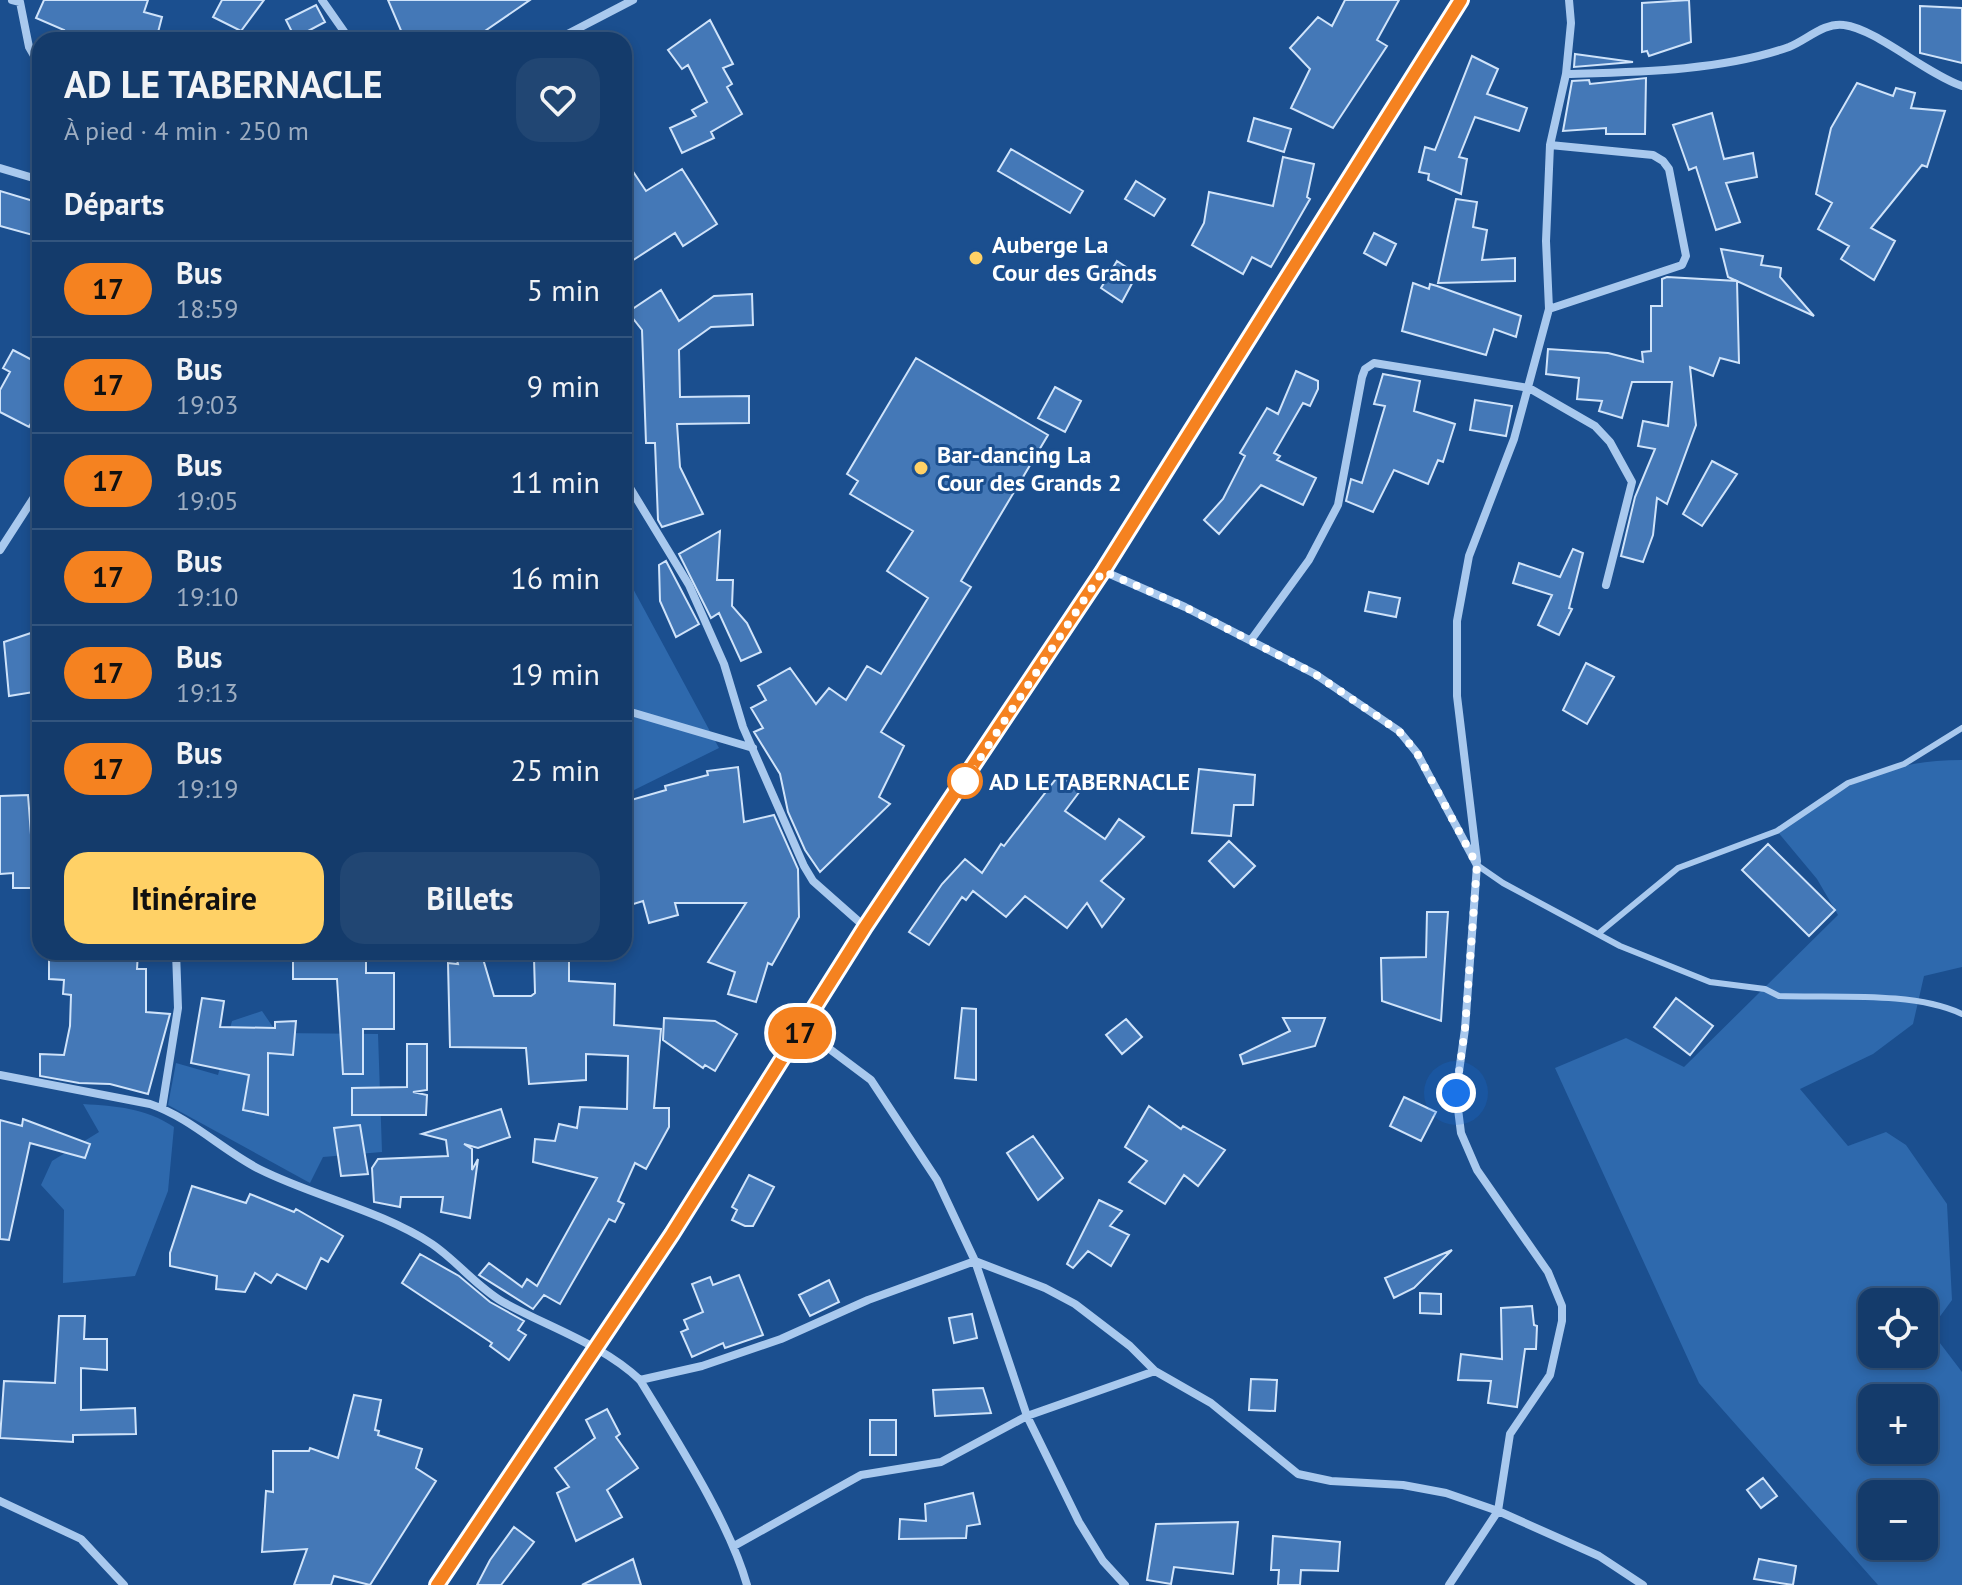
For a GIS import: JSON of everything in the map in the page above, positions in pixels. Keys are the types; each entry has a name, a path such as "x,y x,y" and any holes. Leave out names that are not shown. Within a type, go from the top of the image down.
{"street":[{"path":"12,0 20,2 32,52"},
{"path":"322,0 344,32"},
{"path":"571,32 633,0"},
{"path":"438,1585 803,1029 865,927 1103,571 1461,0"},
{"path":"1449,1585 1498,1511 1510,1434 1550,1375 1562,1321 1562,1306 1548,1272 1477,1170 1461,1133 1456,1093 1465,1029 1477,865 1457,696 1457,621 1469,556 1514,439 1549,309 1546,241 1550,145 1566,74 1571,23 1569,0"},
{"path":"1566,74 1681,69 1787,48 1825,27 1840,24 1880,39 1913,62 1962,86"},
{"path":"1549,309 1682,265 1686,256 1669,169 1663,161 1653,155 1550,145"},
{"path":"0,168 32,178"},
{"path":"1251,640 1309,560 1338,505 1362,377 1369,365 1380,363 1529,388 1595,426 1610,442 1632,482 1606,585"},
{"path":"632,491 689,585 724,664 753,748 813,881 865,927"},
{"path":"0,550 32,500"},
{"path":"1103,571 1251,640 1315,674 1399,731 1417,753 1477,865"},
{"path":"632,712 753,748"},
{"path":"162,1108 178,1008 176,960"},
{"path":"803,1029 871,1080 937,1180 975,1261 1027,1416 1079,1522 1103,1561 1125,1585"},
{"path":"0,1075 162,1108 255,1167 298,1188 362,1210 431,1244 501,1301 628,1368 640,1380 734,1546 747,1585"},
{"path":"640,1380 702,1366 781,1339 868,1300 975,1261 1045,1288 1075,1304 1130,1346 1155,1371 1211,1403 1298,1474 1331,1481 1403,1485 1446,1493 1498,1511 1599,1556 1643,1585"},
{"path":"734,1546 861,1475 941,1462 1027,1416 1155,1371"},
{"path":"0,1501 81,1539 124,1585"}],"lane":[{"path":"1599,933 1678,868 1777,831 1848,783 1904,764 1962,728"},
{"path":"1477,865 1503,883 1620,946 1710,982 1765,989 1779,996 1901,1001 1946,1007 1962,1014"}],"shaded area":[{"path":"632,587 719,748 632,791"},
{"path":"1962,760 1962,967 1924,976 1913,1024 1873,1054 1800,1089 1848,1146 1886,1132 1906,1145 1947,1204 1952,1300 1938,1319 1938,1288 1858,1288 1858,1368 1938,1368 1938,1340 1962,1372 1962,1585 1878,1585 1699,1383 1555,1068 1626,1038 1684,1067 1838,915 1817,879 1777,831 1864,779 1908,765"},
{"path":"262,1011 277,1033 378,1034 382,1152 323,1157 310,1183 168,1105 176,1063 218,1075 232,1021"},
{"path":"83,1104 142,1112 174,1127 168,1191 135,1276 63,1283 64,1210 41,1185 52,1161 99,1132"}],"building":[{"path":"44,0 148,0 144,12 162,17 158,32 63,32 36,18"},
{"path":"222,0 264,0 241,31 213,17"},
{"path":"388,0 530,0 483,32 402,32"},
{"path":"1345,0 1399,0 1377,40 1387,46 1333,128 1291,108 1310,69 1290,48 1318,17 1332,26"},
{"path":"1689,0 1691,42 1649,56 1647,51 1642,52 1642,3"},
{"path":"316,5 325,22 306,32 292,32 286,20"},
{"path":"1920,6 1962,8 1962,63 1920,53"},
{"path":"710,20 733,64 723,68 732,84 727,87 742,114 711,132 714,138 682,153 670,128 696,116 692,110 707,102 688,65 682,69 668,50"},
{"path":"1575,54 1633,62 1574,67"},
{"path":"1472,56 1498,69 1487,94 1527,108 1519,131 1475,117 1459,157 1467,159 1461,194 1428,180 1429,174 1419,172 1425,147 1435,150"},
{"path":"1646,78 1645,134 1606,134 1606,128 1563,131 1572,81 1589,80 1590,84"},
{"path":"1857,83 1893,96 1896,88 1915,93 1911,108 1945,111 1927,167 1922,165 1871,228 1895,241 1874,280 1841,259 1849,246 1818,229 1832,203 1816,194 1831,128"},
{"path":"1712,113 1724,159 1753,153 1757,177 1726,183 1740,222 1716,230 1696,167 1689,170 1673,125"},
{"path":"1254,118 1291,129 1284,152 1248,141"},
{"path":"1011,149 1083,191 1070,213 998,171"},
{"path":"1283,157 1314,164 1307,197 1310,199 1271,267 1252,257 1243,274 1192,245 1204,223 1209,192 1273,206"},
{"path":"682,169 717,224 683,246 675,233 632,261 632,170 646,191"},
{"path":"1136,181 1165,199 1154,216 1125,199"},
{"path":"0,191 32,201 32,235 0,226"},
{"path":"1456,199 1477,202 1473,227 1487,230 1482,260 1515,258 1515,281 1438,283"},
{"path":"1374,233 1396,244 1386,265 1364,253"},
{"path":"1721,249 1763,256 1761,265 1781,268 1780,277 1814,316 1728,277"},
{"path":"1117,261 1137,274 1122,302 1101,288"},
{"path":"1662,279 1737,281 1739,363 1720,358 1713,376 1690,367 1696,425 1667,504 1657,498 1653,535 1643,562 1621,556 1635,497 1655,449 1638,446 1643,421 1668,426 1672,382 1632,382 1622,418 1599,411 1602,401 1577,399 1579,378 1546,374 1548,349 1608,353 1643,362 1642,352 1651,351 1651,306 1662,306"},
{"path":"1413,283 1429,289 1430,284 1437,286 1521,316 1516,337 1494,329 1486,355 1402,331"},
{"path":"661,290 679,321 714,296 752,294 753,325 711,327 679,350 680,397 749,396 749,423 677,424 680,467 703,514 662,527 658,520 655,443 646,443 642,330 632,317 632,309"},
{"path":"13,350 32,360 32,422 29,427 0,412 0,390 10,372 3,368"},
{"path":"916,358 1048,435 961,581 971,587 881,732 904,746 879,797 890,804 820,872 805,850 788,812 780,774 754,732 763,728 751,708 766,700 758,686 790,668 816,704 829,688 846,700 867,666 881,674 928,598 887,571 913,531 850,494 858,481 847,474"},
{"path":"1296,371 1318,381 1318,389 1310,406 1303,403 1274,453 1280,456 1277,460 1316,478 1303,505 1261,485 1219,534 1204,520 1223,499 1245,456 1240,453 1267,408 1278,414"},
{"path":"1383,374 1420,381 1414,411 1455,424 1443,462 1438,460 1428,484 1394,470 1373,512 1346,501 1351,479 1362,483 1385,406 1374,404"},
{"path":"1055,387 1081,401 1065,432 1038,418"},
{"path":"1475,400 1512,406 1506,436 1470,430"},
{"path":"1712,461 1737,474 1702,526 1683,514"},
{"path":"720,531 717,580 733,580 732,606 747,623 761,652 741,661 719,613 711,618 679,554"},
{"path":"1573,549 1583,553 1569,608 1572,609 1559,635 1538,625 1552,595 1513,583 1519,563 1560,577"},
{"path":"666,561 699,624 676,637 660,601 659,565"},
{"path":"1369,592 1400,598 1396,617 1365,611"},
{"path":"32,633 32,692 9,696 4,642"},
{"path":"1586,663 1614,677 1587,724 1563,710"},
{"path":"738,767 744,822 774,815 798,869 799,917 772,965 768,963 756,1002 728,994 735,972 708,962 746,903 675,903 678,915 649,923 643,901 632,904 632,800 666,790 665,786 708,775 707,771"},
{"path":"1199,769 1255,775 1253,805 1234,805 1231,836 1192,833"},
{"path":"1059,775 1080,791 1065,811 1105,839 1119,819 1144,837 1101,881 1124,899 1102,927 1087,903 1067,928 1025,896 1006,917 973,891 966,900 962,897 929,945 909,932 942,884 965,859 982,873 1001,844 1004,846"},
{"path":"28,795 32,888 13,888 13,873 0,874 0,796"},
{"path":"1229,841 1255,866 1234,887 1209,861"},
{"path":"1768,844 1835,910 1809,936 1742,870"},
{"path":"1427,912 1448,912 1441,1021 1382,1001 1381,958 1426,957"},
{"path":"49,960 138,960 137,969 146,969 146,1012 170,1014 148,1094 110,1084 79,1083 40,1076 40,1054 64,1055 70,1026 71,995 63,994 64,980 49,979"},
{"path":"293,960 366,961 366,973 394,973 394,1029 363,1029 363,1074 343,1074 337,979 293,979"},
{"path":"457,960 483,960 494,996 531,996 535,993 534,960 569,960 569,981 615,984 614,1025 661,1029 654,1108 669,1108 669,1127 646,1169 635,1163 618,1201 624,1204 615,1222 609,1219 560,1304 544,1295 533,1309 479,1275 489,1263 522,1287 527,1279 537,1286 597,1178 533,1162 535,1139 555,1141 559,1124 577,1128 580,1107 627,1109 628,1056 586,1054 586,1080 529,1084 526,1048 450,1047 448,963 458,964"},
{"path":"202,998 224,1001 220,1027 275,1028 275,1022 296,1021 293,1055 268,1053 268,1115 243,1110 249,1075 191,1063"},
{"path":"1676,998 1713,1026 1690,1055 1654,1027"},
{"path":"962,1008 976,1009 976,1080 955,1078"},
{"path":"664,1018 715,1021 737,1034 715,1071 705,1065 703,1068 663,1040"},
{"path":"1283,1018 1325,1018 1315,1046 1243,1064 1240,1055 1290,1031"},
{"path":"1126,1019 1142,1037 1122,1054 1106,1035"},
{"path":"407,1044 427,1044 427,1090 413,1092 427,1095 426,1115 352,1115 352,1088 407,1087"},
{"path":"1404,1097 1436,1112 1421,1141 1390,1126"},
{"path":"1149,1106 1181,1129 1183,1126 1225,1150 1198,1186 1184,1175 1165,1204 1129,1182 1147,1161 1125,1147"},
{"path":"501,1109 510,1137 478,1148 464,1144 472,1149 472,1170 478,1159 470,1218 441,1212 443,1197 401,1197 400,1207 374,1202 372,1168 378,1159 448,1156 446,1140 422,1134"},
{"path":"23,1119 90,1144 85,1158 30,1143 9,1240 0,1239 0,1120 22,1126"},
{"path":"360,1125 368,1174 341,1176 334,1128"},
{"path":"1033,1136 1063,1178 1038,1200 1007,1153"},
{"path":"749,1175 774,1187 753,1226 745,1226 732,1220 737,1210 732,1207"},
{"path":"192,1186 246,1203 250,1194 294,1212 296,1209 343,1236 328,1262 321,1258 306,1289 277,1274 271,1283 255,1273 245,1292 216,1289 217,1276 170,1266 170,1253"},
{"path":"1099,1200 1122,1211 1110,1226 1129,1235 1111,1266 1088,1251 1073,1268 1067,1264"},
{"path":"1452,1250 1414,1288 1394,1298 1385,1278"},
{"path":"420,1254 459,1276 490,1302 524,1321 518,1330 526,1335 509,1360 490,1346 492,1343 402,1283"},
{"path":"739,1275 763,1335 725,1348 723,1343 692,1357 681,1332 688,1329 684,1320 703,1312 692,1284 710,1277 713,1285"},
{"path":"829,1280 839,1302 810,1316 799,1295"},
{"path":"1420,1293 1441,1294 1441,1314 1420,1313"},
{"path":"1532,1306 1534,1325 1537,1326 1536,1349 1525,1349 1517,1407 1488,1403 1491,1381 1458,1380 1461,1354 1502,1359 1501,1308"},
{"path":"972,1314 977,1338 954,1343 949,1318"},
{"path":"59,1316 85,1316 84,1339 107,1339 107,1370 81,1368 81,1410 135,1408 136,1434 73,1435 73,1442 0,1438 4,1381 55,1383"},
{"path":"1251,1379 1277,1380 1275,1411 1249,1410"},
{"path":"983,1388 991,1413 935,1416 933,1390"},
{"path":"354,1395 381,1400 375,1430 379,1431 378,1435 422,1449 416,1468 436,1481 370,1585 334,1576 331,1585 294,1585 307,1549 262,1552 266,1491 273,1492 273,1451 309,1451 310,1448 338,1458"},
{"path":"607,1409 620,1434 616,1437 638,1468 607,1490 622,1517 576,1541 557,1493 569,1487 555,1468 595,1438 586,1420"},
{"path":"870,1420 896,1420 896,1455 870,1455"},
{"path":"1763,1478 1777,1496 1761,1508 1747,1490"},
{"path":"973,1493 980,1524 967,1526 966,1538 899,1539 900,1519 926,1521 925,1504"},
{"path":"1238,1522 1233,1574 1174,1567 1171,1584 1147,1580 1156,1524"},
{"path":"514,1527 534,1542 501,1585 477,1585 490,1560"},
{"path":"1273,1536 1340,1542 1338,1571 1301,1570 1300,1585 1278,1585 1279,1570 1271,1570"},
{"path":"633,1559 641,1585 582,1585"},
{"path":"1759,1559 1796,1566 1793,1585 1754,1579"}],"bus line":[{"name":"17","path":"437,1585 672,1234 865,927 925,842 1103,571 1461,0"}],"place":[{"name":"Auberge La Cour des Grands","path":"976,258"},
{"name":"Bar-dancing La Cour des Grands 2","path":"921,468"},
{"name":"AD LE TABERNACLE","path":"965,781"}],"route":[{"path":"965,781 1103,571 1185,607 1315,674 1399,731 1417,753 1477,865 1465,1029 1456,1093"}]}
